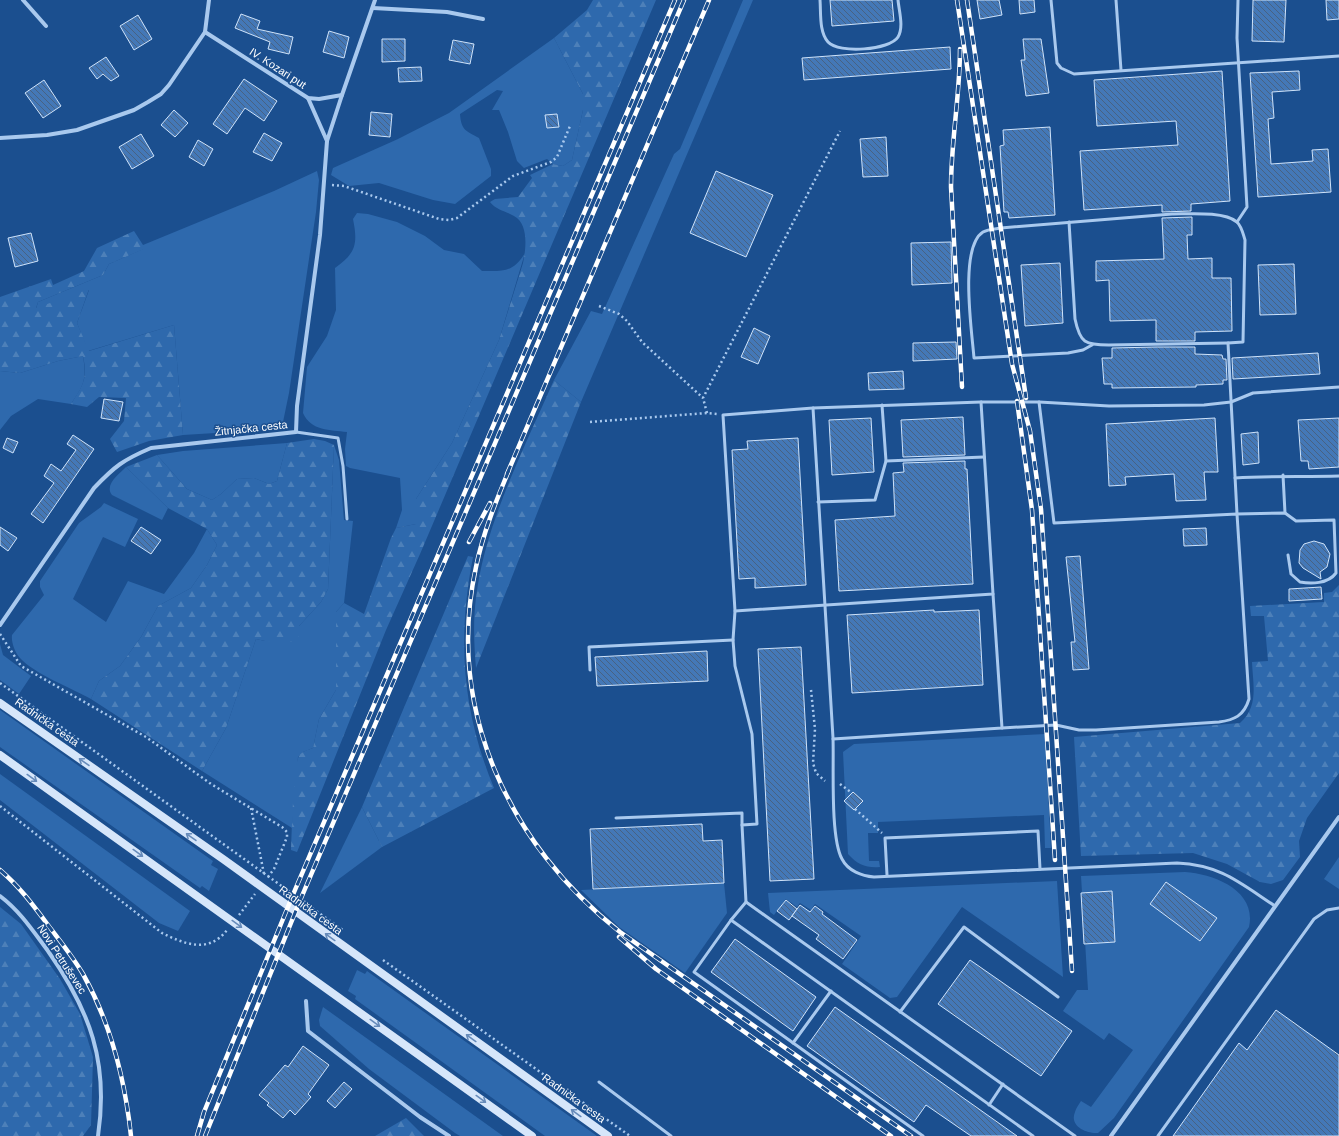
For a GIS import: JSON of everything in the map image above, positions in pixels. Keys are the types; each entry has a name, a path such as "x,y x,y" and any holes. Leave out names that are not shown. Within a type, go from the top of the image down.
{"main road":[{"name":"Radnička cesta","path":"0,703 223,859 608,1136"},
{"path":"0,755 532,1136"}],"street":[{"path":"23,0 46,26"},
{"path":"0,138 47,135 77,130 134,110 161,94 169,85 205,32 209,0"},
{"path":"327,141 375,0"},
{"path":"373,8 447,12 483,19"},
{"name":"IV. Kozari put","path":"205,32 308,98 319,99 342,95"},
{"path":"308,98 327,141"},
{"name":"Žitnjačka cesta","path":"0,625 94,488 113,468 152,448 296,432 325,184 327,141"},
{"path":"1111,1136 1339,817"},
{"name":"Novi Petruševec","path":"0,896 26,920 62,971 82,1007 89,1024 101,1070 102,1090 98,1136"},
{"path":"306,1001 308,1031 420,1117 449,1136"}],"lane":[{"path":"820,0 822,30 825,38 834,46 842,49 864,48 889,44 897,38 900,31 898,0"},
{"path":"1051,0 1055,55 1057,63 1061,68 1074,74 1238,61 1339,56"},
{"path":"1116,0 1121,70"},
{"path":"1237,222 1247,207 1238,61 1238,0"},
{"path":"1069,222 1075,318 1080,337 1083,341 1092,345 1243,342 1245,240 1242,229 1237,222 1228,218 1199,213 1069,222 983,232 976,240 970,256 969,273 974,358 1068,353 1083,350 1092,345"},
{"path":"833,739 1056,724 1079,730 1096,730 1219,722 1238,717 1247,705 1249,692 1237,514 1228,343"},
{"path":"742,825 757,824 752,734 735,666 733,640 735,611 723,415 813,408 981,402 1039,402 1152,406 1231,402 1252,393 1339,387"},
{"path":"981,402 1002,728"},
{"path":"1039,402 1054,523 1285,513 1296,521 1339,520"},
{"path":"818,502 875,500 886,462 882,405"},
{"path":"813,408 833,739 836,833 841,858 847,867 865,876 1177,862 1211,867 1228,875 1275,906"},
{"path":"296,432 338,438 343,466 347,519"},
{"path":"886,462 984,456"},
{"path":"1235,478 1283,475 1302,477 1339,476"},
{"path":"1283,475 1285,513"},
{"path":"1288,555 1291,574 1300,582 1323,582 1334,577 1337,570 1334,520"},
{"path":"735,611 993,594"},
{"path":"590,670 589,647 733,640"},
{"path":"616,818 742,813 746,902 731,920 694,972 923,1136"},
{"path":"887,875 885,838 1038,831 1040,869"},
{"path":"746,902 1075,1136"},
{"path":"1158,1136 1314,919 1327,910 1339,908"},
{"path":"731,920 1033,1136"},
{"path":"900,1012 964,927 1058,997"},
{"path":"793,1043 831,991"},
{"path":"599,1082 671,1136"},
{"path":"989,1105 1003,1084"}],"path":[{"path":"325,184 344,186 439,219 449,220 457,218 513,176 551,162 557,157 570,126"},
{"path":"703,398 840,131"},
{"path":"599,306 619,314 627,321 642,342 703,398 707,413"},
{"path":"590,422 707,413 723,415"},
{"path":"0,683 348,934"},
{"path":"811,690 815,729 814,768 825,781 841,785 852,792"},
{"path":"251,808 265,880"},
{"path":"856,809 888,838"},
{"path":"380,957 630,1136"}],"green space":[{"path":"593,0 656,0 420,554 386,630 297,852 291,850 294,786 297,762 302,753 313,748 319,719 336,690 336,612 344,603 364,614 391,538 396,528 416,524 416,499 452,443 499,340 523,263 525,237 519,220 511,214 495,207 490,202 495,199 518,197 532,178 530,175 553,164 563,166 572,160 583,110 583,94 554,38 587,10"},
{"path":"743,0 753,0 581,402 554,380 591,311 602,314 674,154 680,149"},
{"path":"554,38 583,94 583,110 572,160 563,166 553,164 547,159 524,168 517,161 499,110 492,110 503,91 497,90 460,114 463,127 471,134 479,138 491,169 491,176 455,204 433,200 379,183 349,186 331,175 333,168 398,139 449,113"},
{"path":"317,171 319,180 316,212 289,393 283,422 278,429 183,435 174,325 88,351 77,323 89,290 36,309 38,302 103,275 109,264 143,249 143,245 274,191"},
{"path":"357,213 368,214 397,222 425,236 444,250 464,254 482,271 507,270 521,260 525,253 499,340 452,443 416,499 416,524 396,528 402,510 400,478 346,466 345,449 347,432 328,430 316,426 306,419 303,413 307,367 327,336 336,310 335,268 347,258 354,247 355,228 353,219"},
{"path":"134,231 144,249 109,264 103,275 38,302 36,308 89,289 77,323 89,351 174,325 183,435 149,441 117,452 110,439 124,421 126,398 99,397 87,407 71,404 79,392 85,376 83,356 58,361 20,373 0,371 0,297 51,279 53,285 84,271 97,248"},
{"path":"83,356 85,371 82,387 71,404 38,399 11,416 0,430 0,371 20,373 58,361"},
{"path":"554,380 581,402 476,668 474,633 475,607 481,570 488,542 507,487"},
{"path":"314,439 325,441 334,445 328,589 321,602 299,626 299,642 265,641 256,639 226,728 202,771 91,699 99,681 120,666 141,637 158,606 191,588 207,565 217,545 207,529 168,508 126,467 157,455 187,489 212,500 237,479 254,478 269,484 277,481 287,443"},
{"path":"287,443 277,481 269,484 254,478 237,479 212,500 187,489 157,455 183,451"},
{"path":"334,445 339,460 344,520 353,521 344,603 336,612 336,690 319,719 313,748 303,752 298,757 292,828 202,771 226,728 256,639 265,641 299,626 321,602 328,589"},
{"path":"126,467 168,508 162,520 112,495 110,487 113,480"},
{"path":"104,503 138,519 125,547 103,537 73,599 106,622 128,581 164,594 194,553 207,529 217,545 207,565 191,588 158,606 141,637 120,666 99,681 91,699 43,675 26,664 18,656 15,650 12,635 44,595 40,587 40,581 79,523 101,507"},
{"path":"468,556 473,557 468,587 464,646 469,703 483,759 494,788 382,847 362,807"},
{"path":"1339,585 1339,773 1307,818 1299,841 1300,857 1283,880 1271,884 1260,882 1227,864 1193,853 1081,856 1074,737 1240,723 1250,710 1254,695 1252,662 1268,661 1264,616 1251,616 1250,606 1324,602 1324,593 1332,592"},
{"path":"0,644 3,655 31,676 19,694 0,680"},
{"path":"0,710 213,861 211,865 218,869 209,891 202,886 200,888 0,747"},
{"path":"1045,734 1051,848 1045,848 1044,815 878,822 878,833 868,833 869,861 879,861 880,867 862,865 848,854 843,752 854,744"},
{"path":"0,774 190,911 178,931 159,923 0,800"},
{"path":"362,807 382,847 320,893"},
{"path":"1339,857 1339,889 1324,879"},
{"path":"1185,872 1209,876 1221,881 1240,894 1247,904 1250,914 1249,927 1114,1118 1098,1133 1088,1132 1076,1125 1074,1121 1075,1111 1081,1101 1091,1107 1133,1050 1109,1033 1104,1040 1063,1011 1077,990 1088,990 1081,876"},
{"path":"1057,881 1063,977 962,907 897,997 890,998 842,964 861,936 815,904 811,910 800,903 797,907 786,899 774,915 770,912 768,893"},
{"path":"724,883 727,913 685,973 619,927 581,890"},
{"path":"0,907 21,924 60,979 80,1014 93,1057 91,1125 83,1136 0,1136"},
{"path":"357,970 365,974 367,971 597,1136 545,1136 355,999 356,996 348,991"},
{"path":"323,1007 503,1136 460,1136 455,1133 369,1069 320,1026 319,1020"},
{"path":"406,1118 424,1136 375,1136"}],"building":[{"path":"830,0 892,0 894,21 832,26"},
{"path":"977,0 999,0 1002,15 980,19"},
{"path":"1019,0 1034,0 1035,12 1020,14"},
{"path":"1253,0 1286,0 1284,42 1252,41"},
{"path":"1326,0 1339,0 1339,19 1327,20"},
{"path":"241,14 260,21 257,29 293,37 289,54 268,49 270,42 235,28"},
{"path":"138,15 152,39 134,50 120,26"},
{"path":"329,31 349,37 344,58 323,52"},
{"path":"382,39 405,39 405,61 382,62"},
{"path":"1023,39 1041,39 1049,93 1026,96 1021,60 1025,60"},
{"path":"453,40 474,44 470,64 449,60"},
{"path":"950,47 951,69 804,80 802,58"},
{"path":"106,57 119,76 111,81 103,74 97,79 89,68"},
{"path":"421,67 422,81 399,82 398,68"},
{"path":"1222,71 1230,201 1191,204 1191,211 1162,212 1162,205 1084,210 1080,151 1178,145 1176,121 1097,126 1094,80"},
{"path":"1299,71 1300,90 1272,92 1274,118 1268,119 1271,164 1313,161 1312,150 1328,149 1331,192 1258,197 1250,73"},
{"path":"244,79 277,101 264,121 245,108 227,134 213,124"},
{"path":"44,80 61,106 43,118 25,93"},
{"path":"174,110 188,123 175,137 161,125"},
{"path":"371,112 392,114 390,137 369,135"},
{"path":"557,114 559,127 547,128 545,115"},
{"path":"1050,127 1055,215 1009,218 1008,212 1004,212 1000,146 1004,145 1003,130"},
{"path":"264,133 282,143 272,161 253,152"},
{"path":"141,134 154,156 132,169 119,147"},
{"path":"886,137 888,176 863,177 860,139"},
{"path":"198,140 213,149 204,166 189,157"},
{"path":"716,171 773,195 746,257 690,233"},
{"path":"1192,217 1192,235 1187,235 1188,259 1212,258 1212,278 1231,278 1232,331 1195,332 1195,341 1156,341 1156,320 1110,321 1109,280 1096,281 1096,261 1164,259 1162,218"},
{"path":"31,233 38,261 15,267 8,238"},
{"path":"951,242 952,283 912,285 911,243"},
{"path":"1060,263 1063,323 1025,326 1021,265"},
{"path":"1294,264 1296,314 1260,315 1258,265"},
{"path":"754,328 770,336 758,364 741,357"},
{"path":"956,342 957,359 913,361 913,343"},
{"path":"1195,347 1195,354 1222,355 1223,359 1226,359 1227,380 1223,380 1223,384 1196,385 1196,387 1112,388 1112,384 1104,384 1102,358 1112,358 1112,348"},
{"path":"1318,353 1320,374 1233,379 1232,358"},
{"path":"903,371 904,389 869,390 868,373"},
{"path":"104,399 123,402 119,421 101,418"},
{"path":"963,417 965,455 903,457 901,420"},
{"path":"871,418 874,472 832,475 829,420"},
{"path":"1215,418 1218,472 1204,472 1206,500 1176,501 1174,474 1125,477 1126,485 1109,486 1106,424"},
{"path":"1339,418 1339,467 1309,469 1308,461 1301,461 1298,420"},
{"path":"1258,432 1259,463 1243,465 1241,434"},
{"path":"73,435 94,449 43,523 31,514 54,483 44,476 51,464 61,471 76,450 67,444"},
{"path":"7,438 18,442 13,453 3,448"},
{"path":"798,438 806,585 755,588 755,578 739,579 732,450 748,449 747,441"},
{"path":"965,461 965,469 967,469 973,584 839,591 835,520 895,516 893,473 904,472 903,463"},
{"path":"0,527 17,538 8,551 0,545"},
{"path":"141,527 161,540 151,554 131,541"},
{"path":"1206,528 1207,545 1184,546 1183,529"},
{"path":"1314,541 1324,544 1330,554 1327,567 1320,572 1321,579 1303,568 1299,563 1300,550 1304,544"},
{"path":"1080,556 1089,669 1073,670 1071,642 1075,642 1066,557"},
{"path":"1321,587 1322,599 1289,601 1289,589"},
{"path":"934,610 934,612 979,610 983,685 852,693 847,615"},
{"path":"801,647 814,879 770,881 758,649"},
{"path":"707,651 708,681 597,686 595,657"},
{"path":"853,792 863,801 854,810 844,801"},
{"path":"702,824 703,841 722,840 724,883 593,889 590,829"},
{"path":"1166,882 1217,918 1200,941 1150,904"},
{"path":"1112,891 1115,942 1084,944 1081,893"},
{"path":"786,900 797,909 789,920 777,911"},
{"path":"800,905 810,912 815,906 823,912 822,914 857,940 843,959 816,939 819,935 792,916"},
{"path":"735,939 816,997 793,1031 711,972"},
{"path":"970,960 1072,1031 1041,1076 938,1004"},
{"path":"835,1007 1017,1136 971,1136 926,1105 914,1122 807,1046"},
{"path":"1276,1010 1339,1055 1339,1136 1173,1136 1239,1043 1247,1050"},
{"path":"303,1046 329,1065 308,1094 311,1097 295,1115 290,1110 283,1118 267,1105 269,1103 259,1095 285,1065 288,1067"},
{"path":"344,1082 352,1089 335,1108 327,1101"}],"railway":[{"path":"197,1136 204,1112 292,897 675,0"},
{"path":"205,1136 299,903 684,0"},
{"path":"507,474 709,0"},
{"path":"957,0 1012,364 1030,431 1041,509 1072,971"},
{"path":"967,0 1026,398"},
{"path":"960,49 959,84 952,152 951,187 962,387"},
{"path":"1017,401 1032,510 1055,860"},
{"path":"509,470 486,530 476,567 469,620 470,672 479,722 495,770 517,816 546,858 581,897 620,932 911,1136"},
{"path":"469,542 490,503"},
{"path":"0,870 26,896 62,943 83,974 93,993 109,1032 121,1073 131,1136"},
{"path":"619,937 656,969 891,1136"}]}
